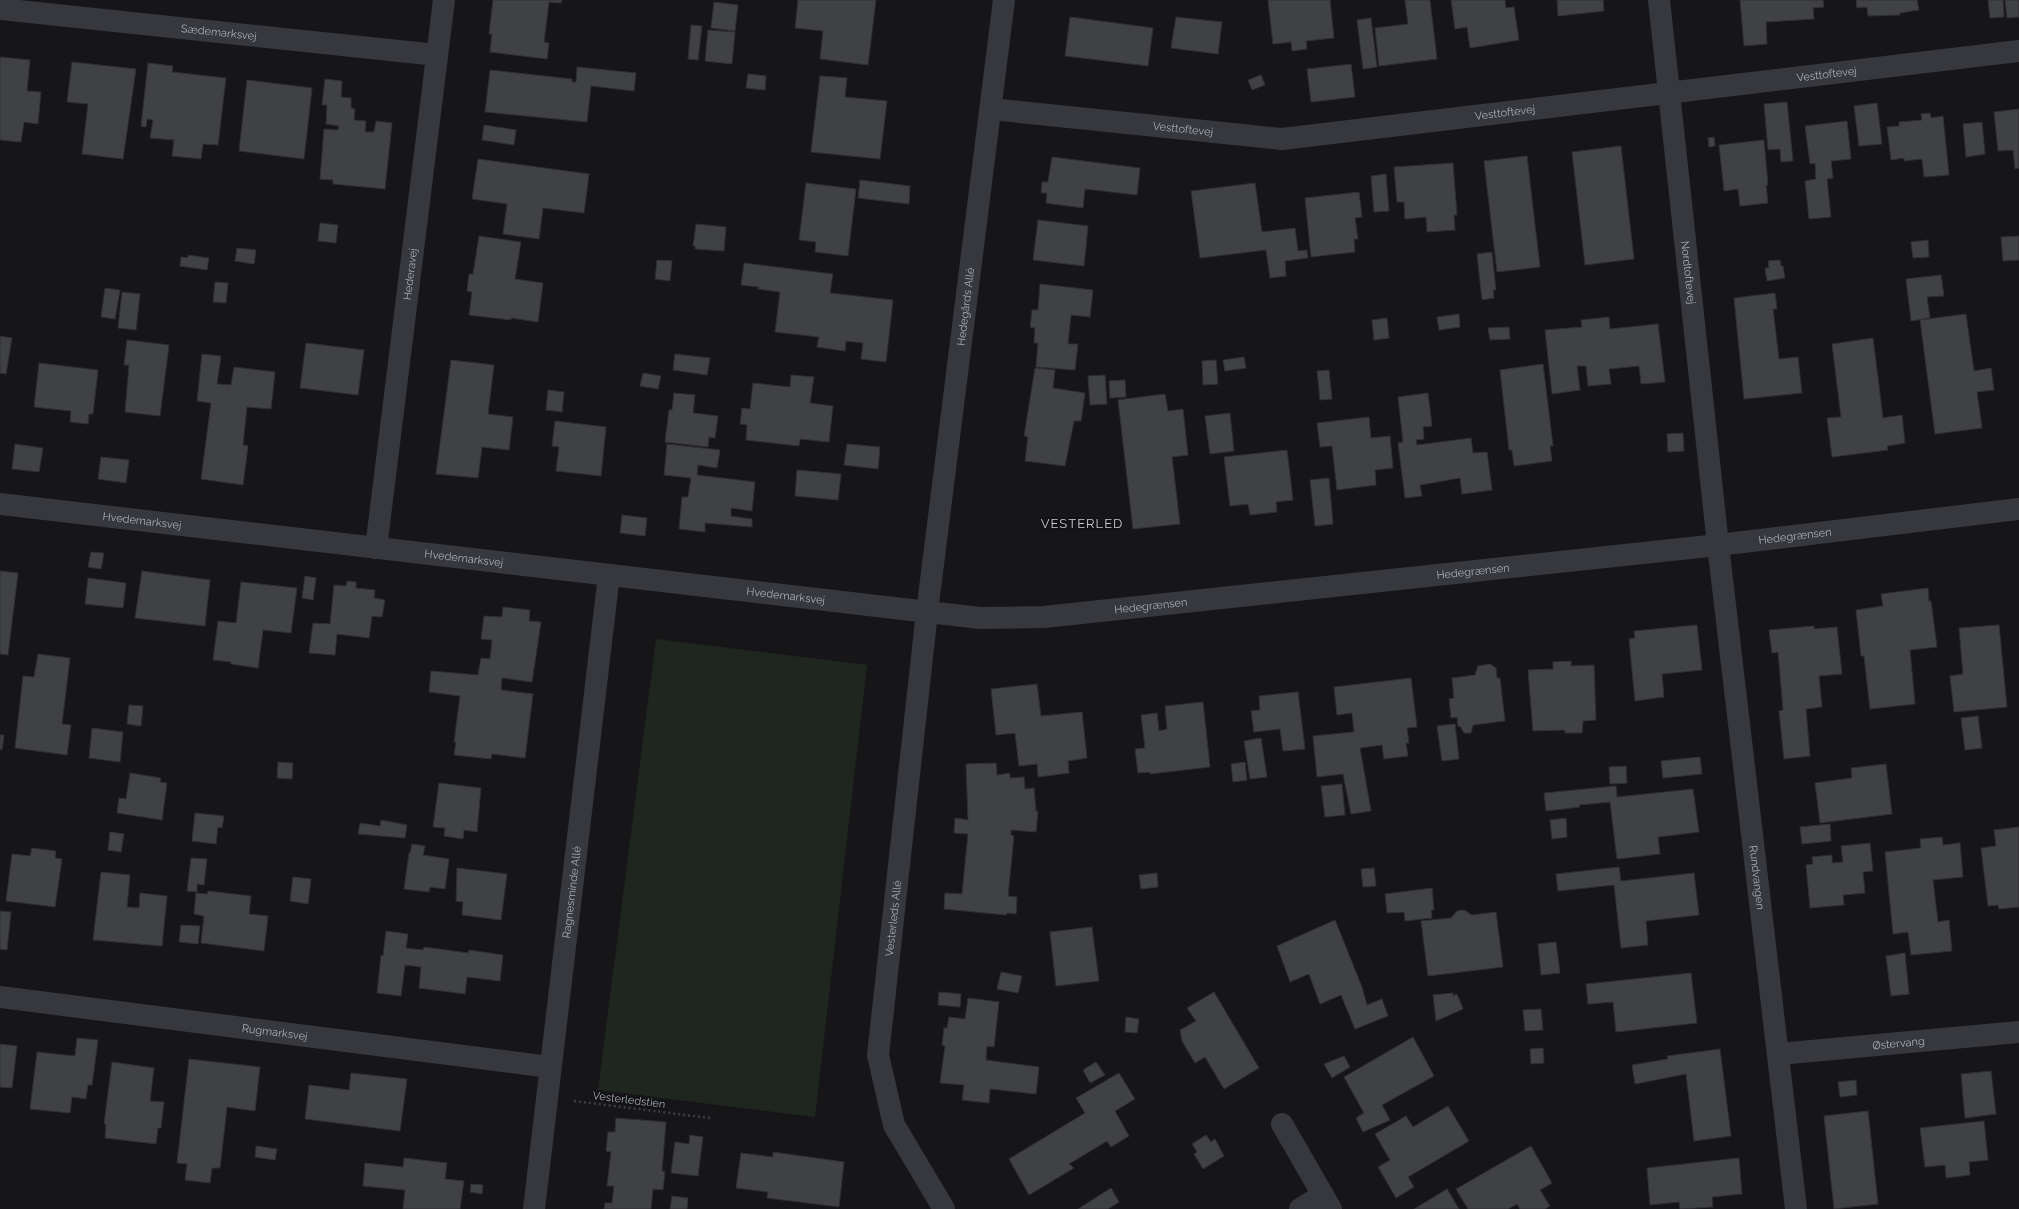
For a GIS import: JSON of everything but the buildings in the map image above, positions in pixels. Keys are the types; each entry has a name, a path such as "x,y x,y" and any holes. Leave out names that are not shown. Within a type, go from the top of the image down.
{"street":[{"name":"Hederavej","path":"376,548 444,0"},
{"name":"Hedegårds Allé","path":"927,612 1004,0"},
{"name":"Nordtoftevej","path":"1659,0 1718,545"},
{"name":"Sædemarksvej","path":"0,9 437,55"},
{"name":"Vesttoftevej","path":"991,109 1282,139 2019,51"},
{"name":"Hvedemarksvej","path":"0,504 927,612"},
{"name":"Hedegrænsen","path":"927,612 980,618 1044,617 1718,545 2019,509"},
{"name":"Rundvangen","path":"1718,545 1796,1209"},
{"name":"Ragnesminde Allé","path":"534,1209 609,575"},
{"name":"Vesterleds Allé","path":"927,612 878,1055 894,1125 944,1209"},
{"name":"Rugmarksvej","path":"0,997 550,1067"},
{"name":"Østervang","path":"1779,1054 2019,1032"},
{"path":"1282,1124 1327,1202 1300,1209"}],"path":[{"name":"Vesterledstien","path":"547,1098 710,1118"}],"shaded area":[{"path":"656,639 867,665 815,1117 598,1090"}],"district":[{"name":"VESTERLED","path":"1082,523"}]}
